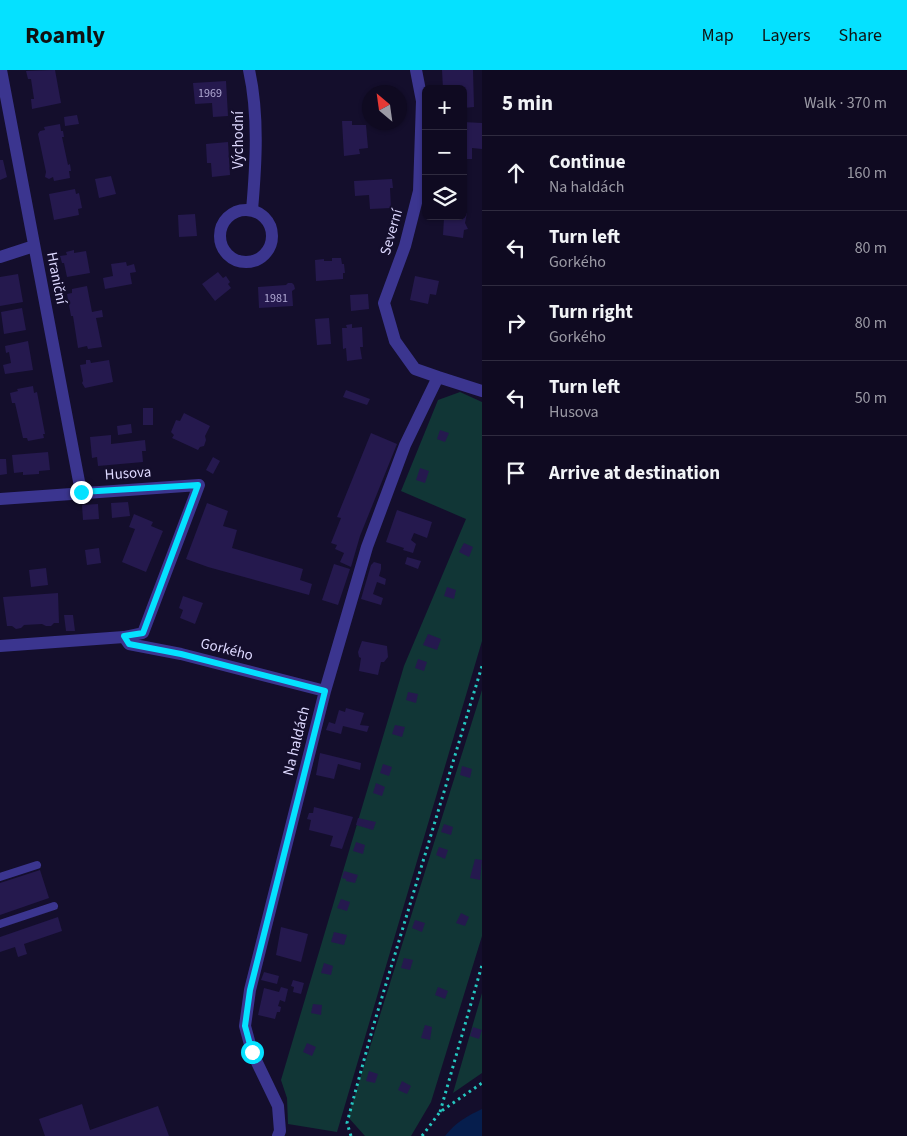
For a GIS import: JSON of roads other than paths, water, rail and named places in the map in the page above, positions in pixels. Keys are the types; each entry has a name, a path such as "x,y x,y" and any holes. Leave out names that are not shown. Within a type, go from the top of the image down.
{"street":[{"name":"Východní","path":"249,70 254,94 255,175 252,210"},
{"name":"Severní","path":"416,70 422,101 419,191 405,246 384,303 395,341 416,369 438,377"},
{"name":"Hraniční","path":"1,78 81,492"},
{"path":"252,210 260,213 269,222 273,233 272,245 265,255 254,262 241,262 230,258 222,246 220,234 224,222 236,211 252,210"},
{"path":"0,257 34,246"},
{"path":"438,377 482,391"},
{"name":"Na haldách","path":"278,1136 280,1131 278,1106 252,1052 245,1026 250,990 325,691 366,547 405,445 438,377"},
{"name":"Husova","path":"0,499 198,485 143,633 124,636"},
{"path":"0,646 124,636"},
{"name":"Gorkého","path":"124,636 129,644 181,654 325,691"}],"lane":[{"path":"0,877 37,864"},
{"path":"0,924 54,906"}],"water":[{"path":"482,1109 482,1136 445,1136 462,1120"}]}
